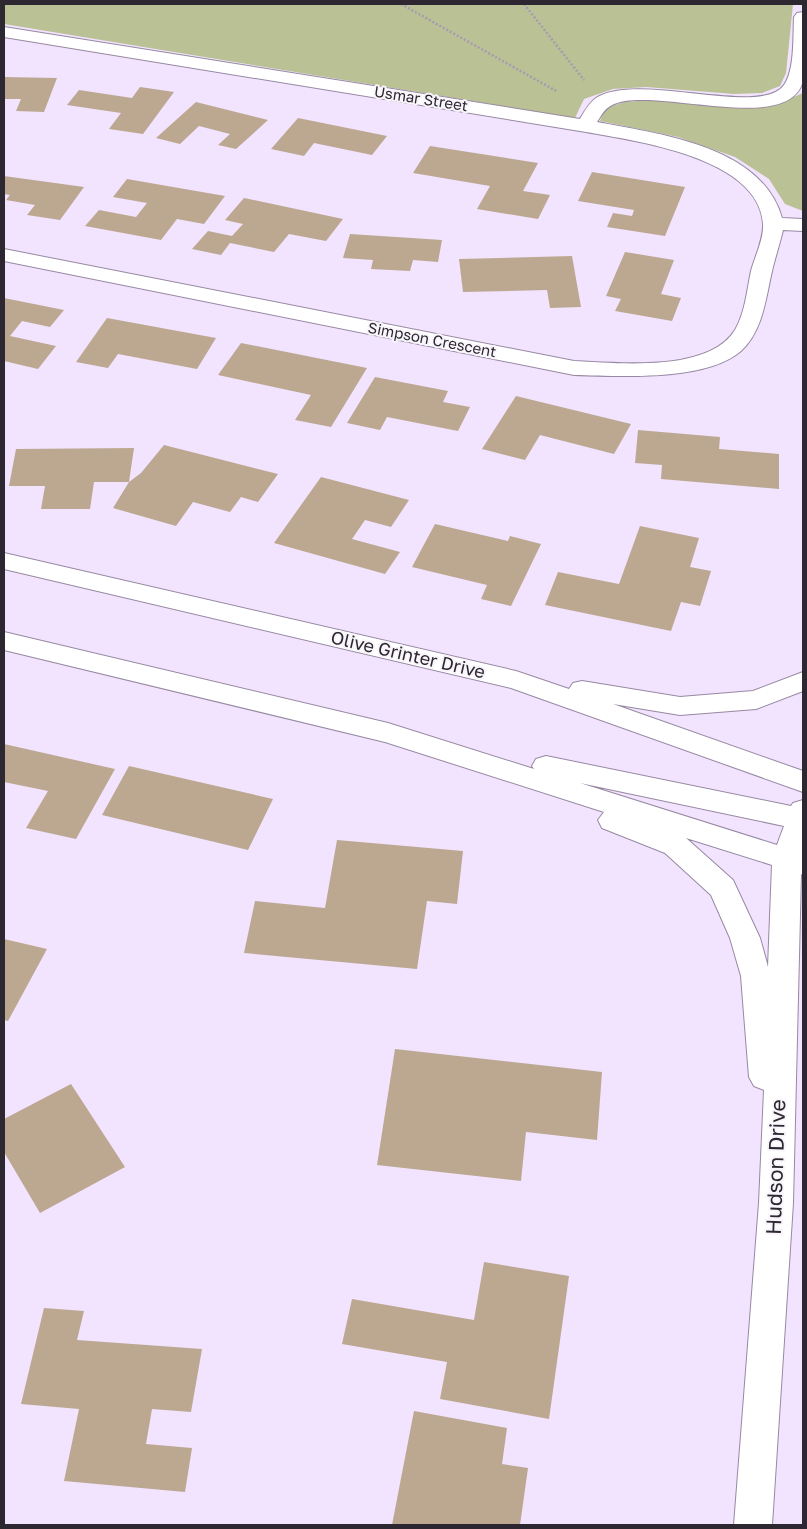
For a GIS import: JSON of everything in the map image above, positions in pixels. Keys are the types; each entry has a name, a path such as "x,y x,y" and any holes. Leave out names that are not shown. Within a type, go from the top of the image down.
{"street":[{"path":"590,118 606,100 631,96 649,95 740,102 776,98 790,90 799,67 803,17"},
{"name":"Usmar Street","path":"4,32 590,118 724,162 755,185 768,208 773,224"},
{"path":"773,224 803,226"},
{"name":"Simpson Crescent","path":"4,255 574,368 635,370 684,366 705,360 731,348 745,332 773,224"},
{"name":"Olive Grinter Drive","path":"4,561 516,680 803,782"},
{"path":"4,641 388,733 802,816"},
{"path":"516,680 680,706 756,700 803,681"},
{"path":"388,733 795,861"},
{"path":"388,733 676,845 723,888 746,938 756,976 776,1203"},
{"name":"Hudson Drive","path":"753,1525 776,1203 795,861 802,816"}],"path":[{"path":"401,4 530,78 590,118"},
{"path":"524,4 584,80 590,118"}],"green space":[{"path":"4,4 793,4 786,73 780,86 762,93 734,94 646,87 613,89 584,99 575,118 4,24"},
{"path":"803,93 803,211 785,204 769,179 735,157 678,137 600,121 605,108 625,102 649,100 738,107 777,104"}],"building":[{"path":"4,77 57,78 44,112 16,111 21,99 4,99"},
{"path":"140,87 174,92 143,134 109,129 121,113 67,105 79,90 132,98"},
{"path":"196,102 268,120 236,149 218,145 230,134 199,126 180,144 156,138"},
{"path":"298,118 387,136 372,155 314,143 304,156 271,149"},
{"path":"430,146 538,163 523,191 550,195 538,219 477,209 490,186 413,173"},
{"path":"592,172 685,187 665,236 607,227 613,213 632,216 634,210 578,201"},
{"path":"4,176 84,187 60,220 27,215 35,205 6,200 10,195 4,194"},
{"path":"127,179 225,196 204,224 177,219 161,240 85,226 99,210 136,217 147,203 113,197"},
{"path":"244,198 343,219 326,241 289,234 274,252 230,243 221,255 192,249 208,231 232,236 243,224 225,220"},
{"path":"350,234 442,240 438,262 413,260 410,271 371,269 373,260 343,258"},
{"path":"625,252 674,260 661,294 681,298 672,321 615,311 621,299 606,296"},
{"path":"572,256 581,307 550,308 547,290 463,292 459,259"},
{"path":"4,298 64,310 50,327 22,321 10,336 56,346 38,369 4,361"},
{"path":"107,318 216,338 197,369 118,354 108,368 76,362"},
{"path":"241,343 367,368 331,427 295,420 311,395 218,375"},
{"path":"375,377 448,391 443,402 470,407 458,431 387,417 380,430 347,423"},
{"path":"516,396 631,424 614,454 540,435 525,460 482,449"},
{"path":"638,430 720,437 719,449 779,454 779,489 661,479 662,465 635,463"},
{"path":"164,445 278,474 258,502 241,497 230,512 193,502 176,526 113,508 129,482 141,473"},
{"path":"134,448 129,482 94,482 90,509 41,509 45,486 9,486 16,449"},
{"path":"321,477 409,500 391,527 365,520 352,539 400,552 385,574 274,543"},
{"path":"435,524 508,541 510,536 541,544 511,606 481,599 487,585 412,567"},
{"path":"640,526 699,538 690,567 711,571 700,606 681,602 671,631 545,605 558,572 619,584"},
{"path":"4,744 115,769 76,839 26,828 48,791 4,782"},
{"path":"129,766 273,799 248,850 102,815"},
{"path":"337,840 463,851 457,904 427,901 417,969 244,953 255,901 325,908"},
{"path":"4,939 47,949 8,1021 4,1020"},
{"path":"395,1049 602,1072 597,1140 526,1132 521,1181 377,1165"},
{"path":"71,1084 125,1167 40,1213 4,1152 4,1119"},
{"path":"484,1262 569,1276 549,1419 440,1399 447,1362 342,1344 352,1299 474,1320"},
{"path":"44,1308 84,1311 77,1340 202,1349 191,1412 152,1409 146,1444 192,1448 185,1492 64,1481 79,1409 21,1404"},
{"path":"414,1411 507,1428 502,1464 528,1468 520,1525 392,1525"}]}
